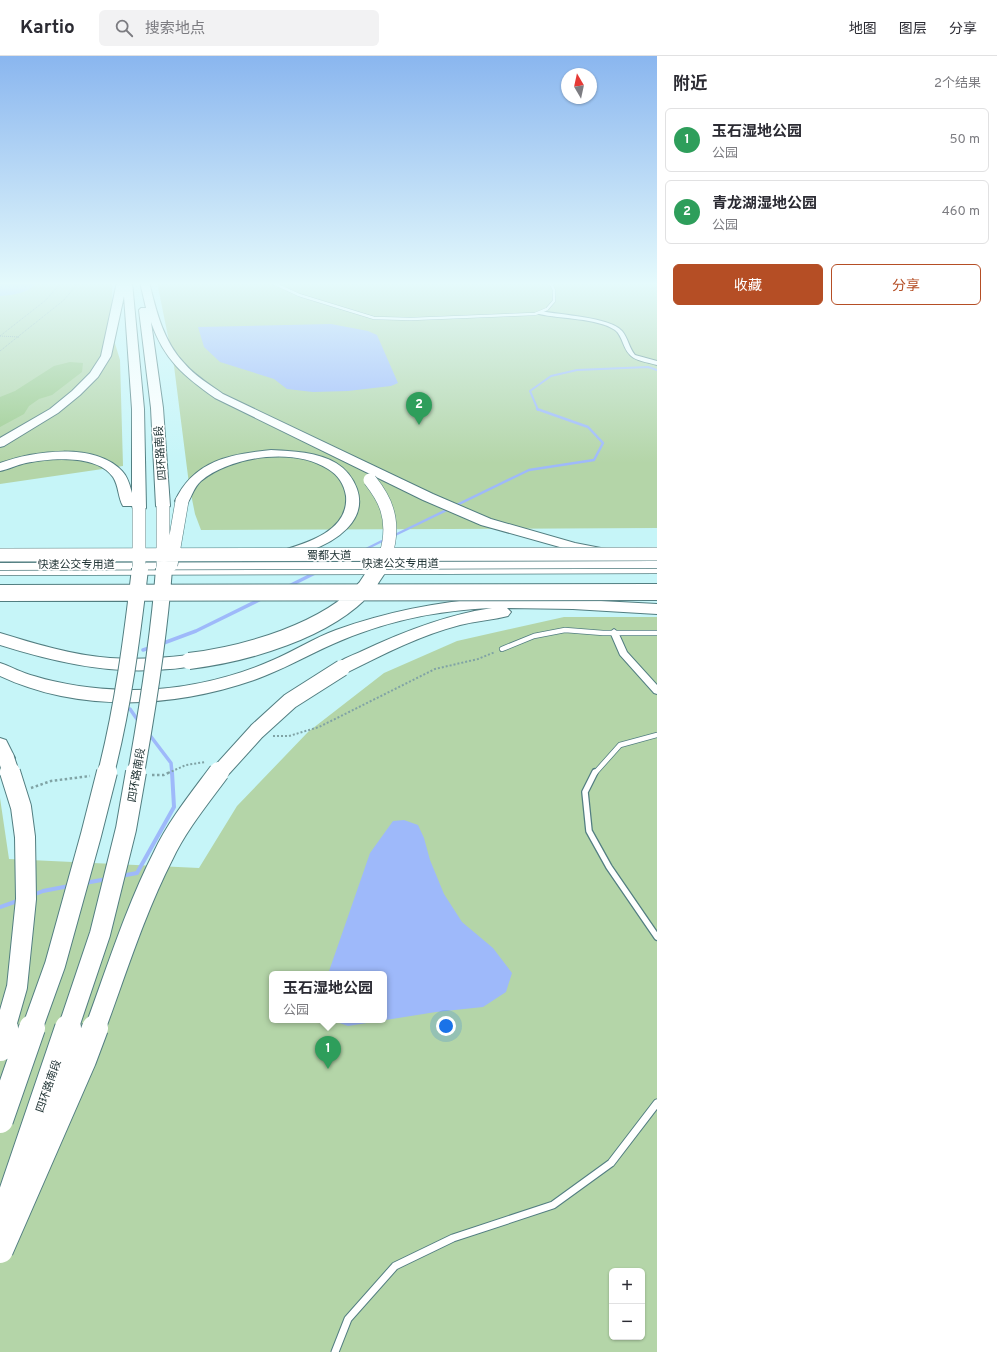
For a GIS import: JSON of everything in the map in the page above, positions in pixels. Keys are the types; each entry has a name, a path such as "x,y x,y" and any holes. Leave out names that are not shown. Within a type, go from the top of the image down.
{"highway":[{"path":"0,443 54,411 76,393 94,375 106,356 109,342"},
{"name":"四环路南段","path":"0,1120 55,965 115,738 140,565 134,505 138,409 132,342"},
{"name":"四环路南段","path":"0,1228 100,934 126,829 146,718 161,610 164,562 163,506 157,408 151,342"},
{"path":"164,342 176,362 195,379 220,396 428,497 486,522 574,547 642,559"},
{"path":"161,610 177,538 182,501 197,477 224,462 244,456 282,453 300,455 317,460 344,476 350,486 354,500 351,514 344,526 308,548 271,558"},
{"path":"0,467 22,460 44,456 67,455 88,459 108,466 118,474 134,505"},
{"path":"0,639 62,656 109,664 149,665 189,661 238,653 306,629 358,595 378,574 389,546 390,527 388,512 382,496 370,480 342,456"},
{"name":"蜀都大道","path":"0,556 657,554"},
{"path":"0,556 27,558 657,559"},
{"path":"0,593 657,592"},
{"path":"0,669 33,683 84,694 141,697 196,691 239,679 278,664 329,640 379,622 433,610 474,604 587,605 657,609"},
{"path":"0,1250 83,1060 138,914 163,854 191,809 225,765 257,731 290,701 342,668 389,644 436,626 494,613 587,605"},
{"path":"0,1048 17,987 26,899 25,837 22,815 3,752"}],"main road":[{"path":"0,567 657,565"},
{"path":"0,588 657,586"}],"street":[{"path":"626,342 633,356 657,363"},
{"path":"614,632 623,653 657,691"}],"lane":[{"name":"快速公交专用道","path":"0,573 657,571"},
{"path":"502,649 534,636 565,630 657,633"},
{"path":"657,735 620,745 596,771 586,792 589,831 609,868 657,937"},
{"path":"334,1352 348,1319 395,1266 453,1238 553,1205 611,1162 657,1103"}],"path":[{"path":"0,351 12,342"},
{"path":"268,736 289,736 319,727 435,670 478,659 502,649"},
{"path":"150,775 164,775 186,765 206,762"},
{"path":"24,790 51,781 93,776"}],"green space":[{"path":"0,342 115,342 120,360 123,466 0,484"},
{"path":"169,342 657,342 657,528 201,530 195,514 189,484 174,366"},
{"path":"70,362 83,363 82,372 52,395 39,399 29,406 24,414 0,427 0,397 15,391 54,366"},
{"path":"564,617 657,617 657,1352 0,1352 0,798 9,859 199,868 237,806 308,732 384,673 457,641"}],"water":[{"path":"203,342 380,342 398,383 391,386 348,391 313,392 287,389 274,379 220,362 204,347"},
{"path":"404,820 418,825 444,894 462,922 493,948 512,973 506,992 483,1007 436,1012 387,1020 387,971 329,971 370,853 393,821"},
{"path":"340,1023 367,1023 348,1026"}],"waterway":[{"path":"538,409 530,391 551,376 577,370 648,367 657,370"},
{"path":"393,536 529,470 594,460 603,443 588,427 538,409"},
{"path":"364,550 386,539"},
{"path":"289,586 315,573"},
{"path":"161,644 196,631 261,599"},
{"path":"143,650 152,647"},
{"path":"130,709 139,722"},
{"path":"149,734 171,763 172,773"},
{"path":"121,876 137,873 174,807 172,772"},
{"path":"85,883 107,879"},
{"path":"33,895 43,891 69,886"},
{"path":"0,907 20,900"}],"place":[{"name":"青龙湖湿地公园","path":"419,425"},
{"name":"玉石湿地公园","path":"328,1069"}]}
